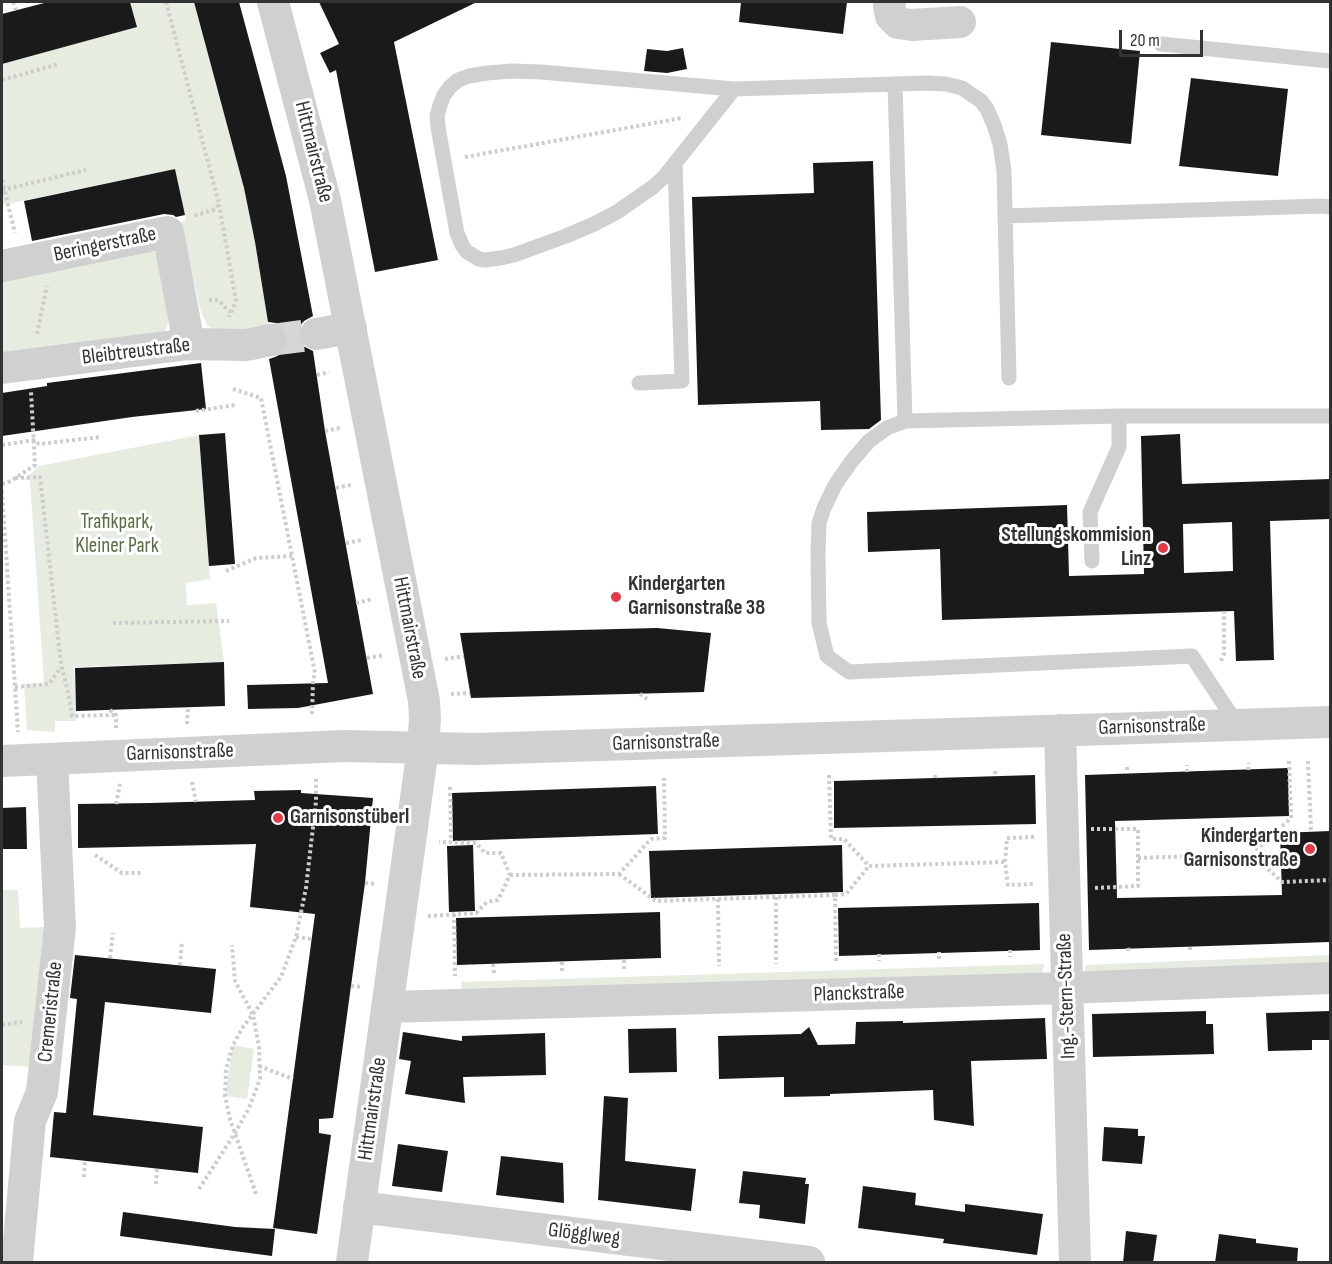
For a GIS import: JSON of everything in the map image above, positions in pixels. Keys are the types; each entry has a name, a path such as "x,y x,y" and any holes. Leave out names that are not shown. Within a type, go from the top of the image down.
{"street":[{"name":"Hittmairstraße","path":"273,2 326,200 424,701 423,748 352,1263"},
{"path":"890,2 891,16 898,23 912,25 960,22"},
{"name":"Beringerstraße","path":"9,254 45,258 168,232 189,344"},
{"path":"316,334 351,327"},
{"name":"Bleibtreustraße","path":"2,368 189,344 246,345 271,340"},
{"name":"Garnisonstraße","path":"10,750 52,759 345,746 487,748 1330,722"},
{"name":"Ing.-Stern-Straße","path":"1060,730 1075,1263"},
{"name":"Cremeristraße","path":"17,1263 30,1121 42,1092 60,927 52,759"},
{"name":"Planckstraße","path":"387,1007 1066,988 1330,978"},
{"name":"Glögglweg","path":"359,1207 809,1263"}],"lane":[{"path":"1161,44 1330,61"},
{"path":"734,89 653,188 617,213 594,224 501,258 485,260 473,256 462,245 437,116 444,95 450,87 458,80 469,76 512,71 541,72 734,89 946,84 962,88 981,101 994,124 1000,144 1004,171 1009,378"},
{"path":"895,84 905,421"},
{"path":"639,383 682,381 675,163"},
{"path":"1005,216 1330,207"},
{"path":"1092,561 1090,512 1119,447 1119,416"},
{"path":"1237,724 1192,656 849,672 827,656 819,623 819,523 835,485 851,462 869,441 887,428 905,421 1119,416 1330,416"}],"path":[{"path":"13,2 16,10"},
{"path":"166,2 219,204 236,301 229,315 228,327"},
{"path":"2,80 59,64"},
{"path":"444,160 716,112"},
{"path":"3,190 86,170"},
{"path":"2,180 9,254"},
{"path":"186,218 216,209 219,204"},
{"path":"2,484 11,481 35,465 30,380 49,277 45,258"},
{"path":"232,389 261,398 315,673 312,720"},
{"path":"196,411 235,405"},
{"path":"2,445 34,440 39,444 101,437"},
{"path":"15,478 40,477 61,666 72,716 116,715"},
{"path":"2,491 10,750"},
{"path":"226,571 256,558 292,556"},
{"path":"1210,683 1224,654 1224,611"},
{"path":"113,623 229,621"},
{"path":"367,658 387,654"},
{"path":"438,660 464,656"},
{"path":"15,687 49,684 61,666"},
{"path":"445,694 470,693"},
{"path":"640,694 647,699"},
{"path":"110,710 116,715 117,735"},
{"path":"1138,858 1252,854 1291,818 1290,761"},
{"path":"1308,761 1311,831"},
{"path":"1248,770 1249,763"},
{"path":"1187,765 1187,772"},
{"path":"1126,767 1127,773"},
{"path":"256,1194 230,1119 225,1096 226,1069 233,1045 243,1027 281,977 296,938 306,888 316,768"},
{"path":"935,778 936,772"},
{"path":"191,775 196,802"},
{"path":"829,775 831,839 843,838 869,866 1005,862"},
{"path":"116,804 121,777"},
{"path":"619,874 651,839 665,838 664,778"},
{"path":"450,783 451,842"},
{"path":"1084,829 1138,829 1138,886 1086,888"},
{"path":"1041,837 1007,838 1005,862 1008,885 1041,884"},
{"path":"425,916 476,913 487,902 498,900 510,875 501,854 485,853 476,843 434,842"},
{"path":"1252,854 1282,882 1330,880"},
{"path":"95,855 122,873 141,873"},
{"path":"510,875 619,874 656,901 680,898 718,899 846,894 869,866"},
{"path":"835,895 836,962"},
{"path":"772,896 776,964"},
{"path":"718,899 719,966"},
{"path":"454,914 455,976"},
{"path":"110,958 113,933"},
{"path":"296,938 312,939"},
{"path":"180,965 182,940"},
{"path":"199,1189 235,1134 249,1108 260,1079 260,1047 253,1015 235,981 232,945"},
{"path":"1010,950 1010,957"},
{"path":"939,952 939,959"},
{"path":"879,954 879,961"},
{"path":"624,959 624,969"},
{"path":"562,962 562,971"},
{"path":"493,964 494,973"},
{"path":"260,1066 293,1079"},
{"path":"84,1177 85,1161"},
{"path":"156,1184 157,1168"}],"green space":[{"path":"130,2 194,2 244,188 270,334 218,332 207,325 200,309 181,222 186,220 175,169 2,205 2,64 137,27"},
{"path":"151,249 157,254 169,317 162,335 2,358 2,276"},
{"name":"Trafikpark, Kleiner Park","path":"199,435 210,579 186,583 187,605 216,603 224,662 74,667 76,721 55,721 55,732 27,730 24,684 44,683 30,480 24,480 39,466"},
{"path":"2,890 18,890 20,928 45,927 29,1067 2,1065"},
{"path":"1330,955 1330,963 1087,973 1085,969 1085,965"},
{"path":"1044,964 1042,973 462,991 461,982"},
{"path":"233,1045 254,1049 247,1099 225,1096"}],"building":[{"path":"48,2 130,2 137,27 2,64 2,14"},
{"path":"194,2 239,2 286,176 313,316 299,327 298,336 303,346 313,351 325,431 373,694 298,708 248,709 247,685 328,683 269,359 283,353 288,345 289,337 284,328 276,323 268,322 244,188"},
{"path":"319,2 477,2 394,42 438,260 375,272 336,70 330,73 320,53 339,44"},
{"path":"741,2 847,2 843,34 739,22"},
{"path":"1051,42 1140,51 1131,144 1041,135"},
{"path":"683,48 687,69 667,73 644,71 647,49 667,51"},
{"path":"1191,78 1288,89 1278,176 1179,166"},
{"path":"873,161 881,420 869,429 821,430 820,401 698,405 692,197 814,193 813,163"},
{"path":"175,169 185,215 176,217 164,214 32,241 24,201"},
{"path":"201,363 206,409 2,436 2,393 47,386 47,383"},
{"path":"225,433 235,564 209,566 199,435"},
{"path":"1180,434 1182,484 1330,479 1330,519 1270,521 1274,660 1236,661 1234,611 942,620 940,549 868,552 867,512 1067,505 1069,576 1144,574 1141,436","holes":["1232,522 1233,571 1184,573 1183,524"]},
{"path":"657,628 711,633 704,692 471,698 460,633"},
{"path":"224,662 225,706 76,711 75,668"},
{"path":"1288,768 1289,816 1115,821 1117,898 1282,895 1280,833 1330,831 1330,942 1089,950 1085,775"},
{"path":"1035,775 1036,824 834,828 834,781"},
{"path":"656,786 658,834 453,841 452,793"},
{"path":"301,790 301,793 373,798 365,883 333,1118 319,1119 319,1133 331,1135 317,1234 273,1228 315,914 250,907 256,844 78,848 78,804 255,800 254,791"},
{"path":"26,807 27,849 2,849 2,808"},
{"path":"473,845 475,911 449,912 447,846"},
{"path":"842,845 843,892 651,898 649,851"},
{"path":"1039,903 1040,950 839,956 838,908"},
{"path":"660,912 661,958 457,965 456,918"},
{"path":"75,955 216,969 211,1013 105,1002 93,1115 203,1127 198,1173 50,1157 54,1112 66,1113 77,999 70,998"},
{"path":"1206,1011 1206,1024 1213,1024 1214,1054 1093,1057 1092,1014"},
{"path":"1330,1011 1330,1040 1312,1040 1312,1050 1268,1051 1266,1013"},
{"path":"1045,1018 1047,1059 971,1061 974,1126 934,1120 933,1090 784,1097 784,1077 719,1079 718,1036 801,1034 809,1027 818,1045 855,1044 856,1022 903,1021 903,1023"},
{"path":"676,1028 677,1072 629,1073 628,1029"},
{"path":"403,1032 462,1041 462,1036 545,1033 546,1075 463,1077 465,1103 405,1094 411,1061 399,1059"},
{"path":"604,1096 628,1098 625,1161 696,1169 691,1211 598,1200"},
{"path":"1104,1127 1138,1129 1138,1136 1145,1136 1142,1164 1102,1161"},
{"path":"398,1144 448,1151 442,1192 392,1186"},
{"path":"501,1156 563,1163 564,1203 496,1195"},
{"path":"743,1171 806,1178 805,1184 809,1184 805,1224 759,1218 760,1205 739,1203"},
{"path":"863,1186 916,1193 915,1205 965,1212 965,1204 1043,1214 1037,1255 943,1243 944,1239 858,1228"},
{"path":"123,1212 235,1227 275,1229 272,1256 120,1236"},
{"path":"1126,1231 1157,1235 1153,1263 1123,1263"},
{"path":"1219,1234 1256,1239 1256,1243 1298,1248 1297,1263 1215,1263"}],"tunnel":[{"path":"271,340 316,334"}],"place":[{"name":"Stellungskommision Linz","path":"1163,548"},
{"name":"Kindergarten Garnisonstraße 38","path":"616,597"},
{"name":"Garnisonstüberl","path":"278,818"},
{"name":"Kindergarten Garnisonstraße","path":"1310,849"}]}
